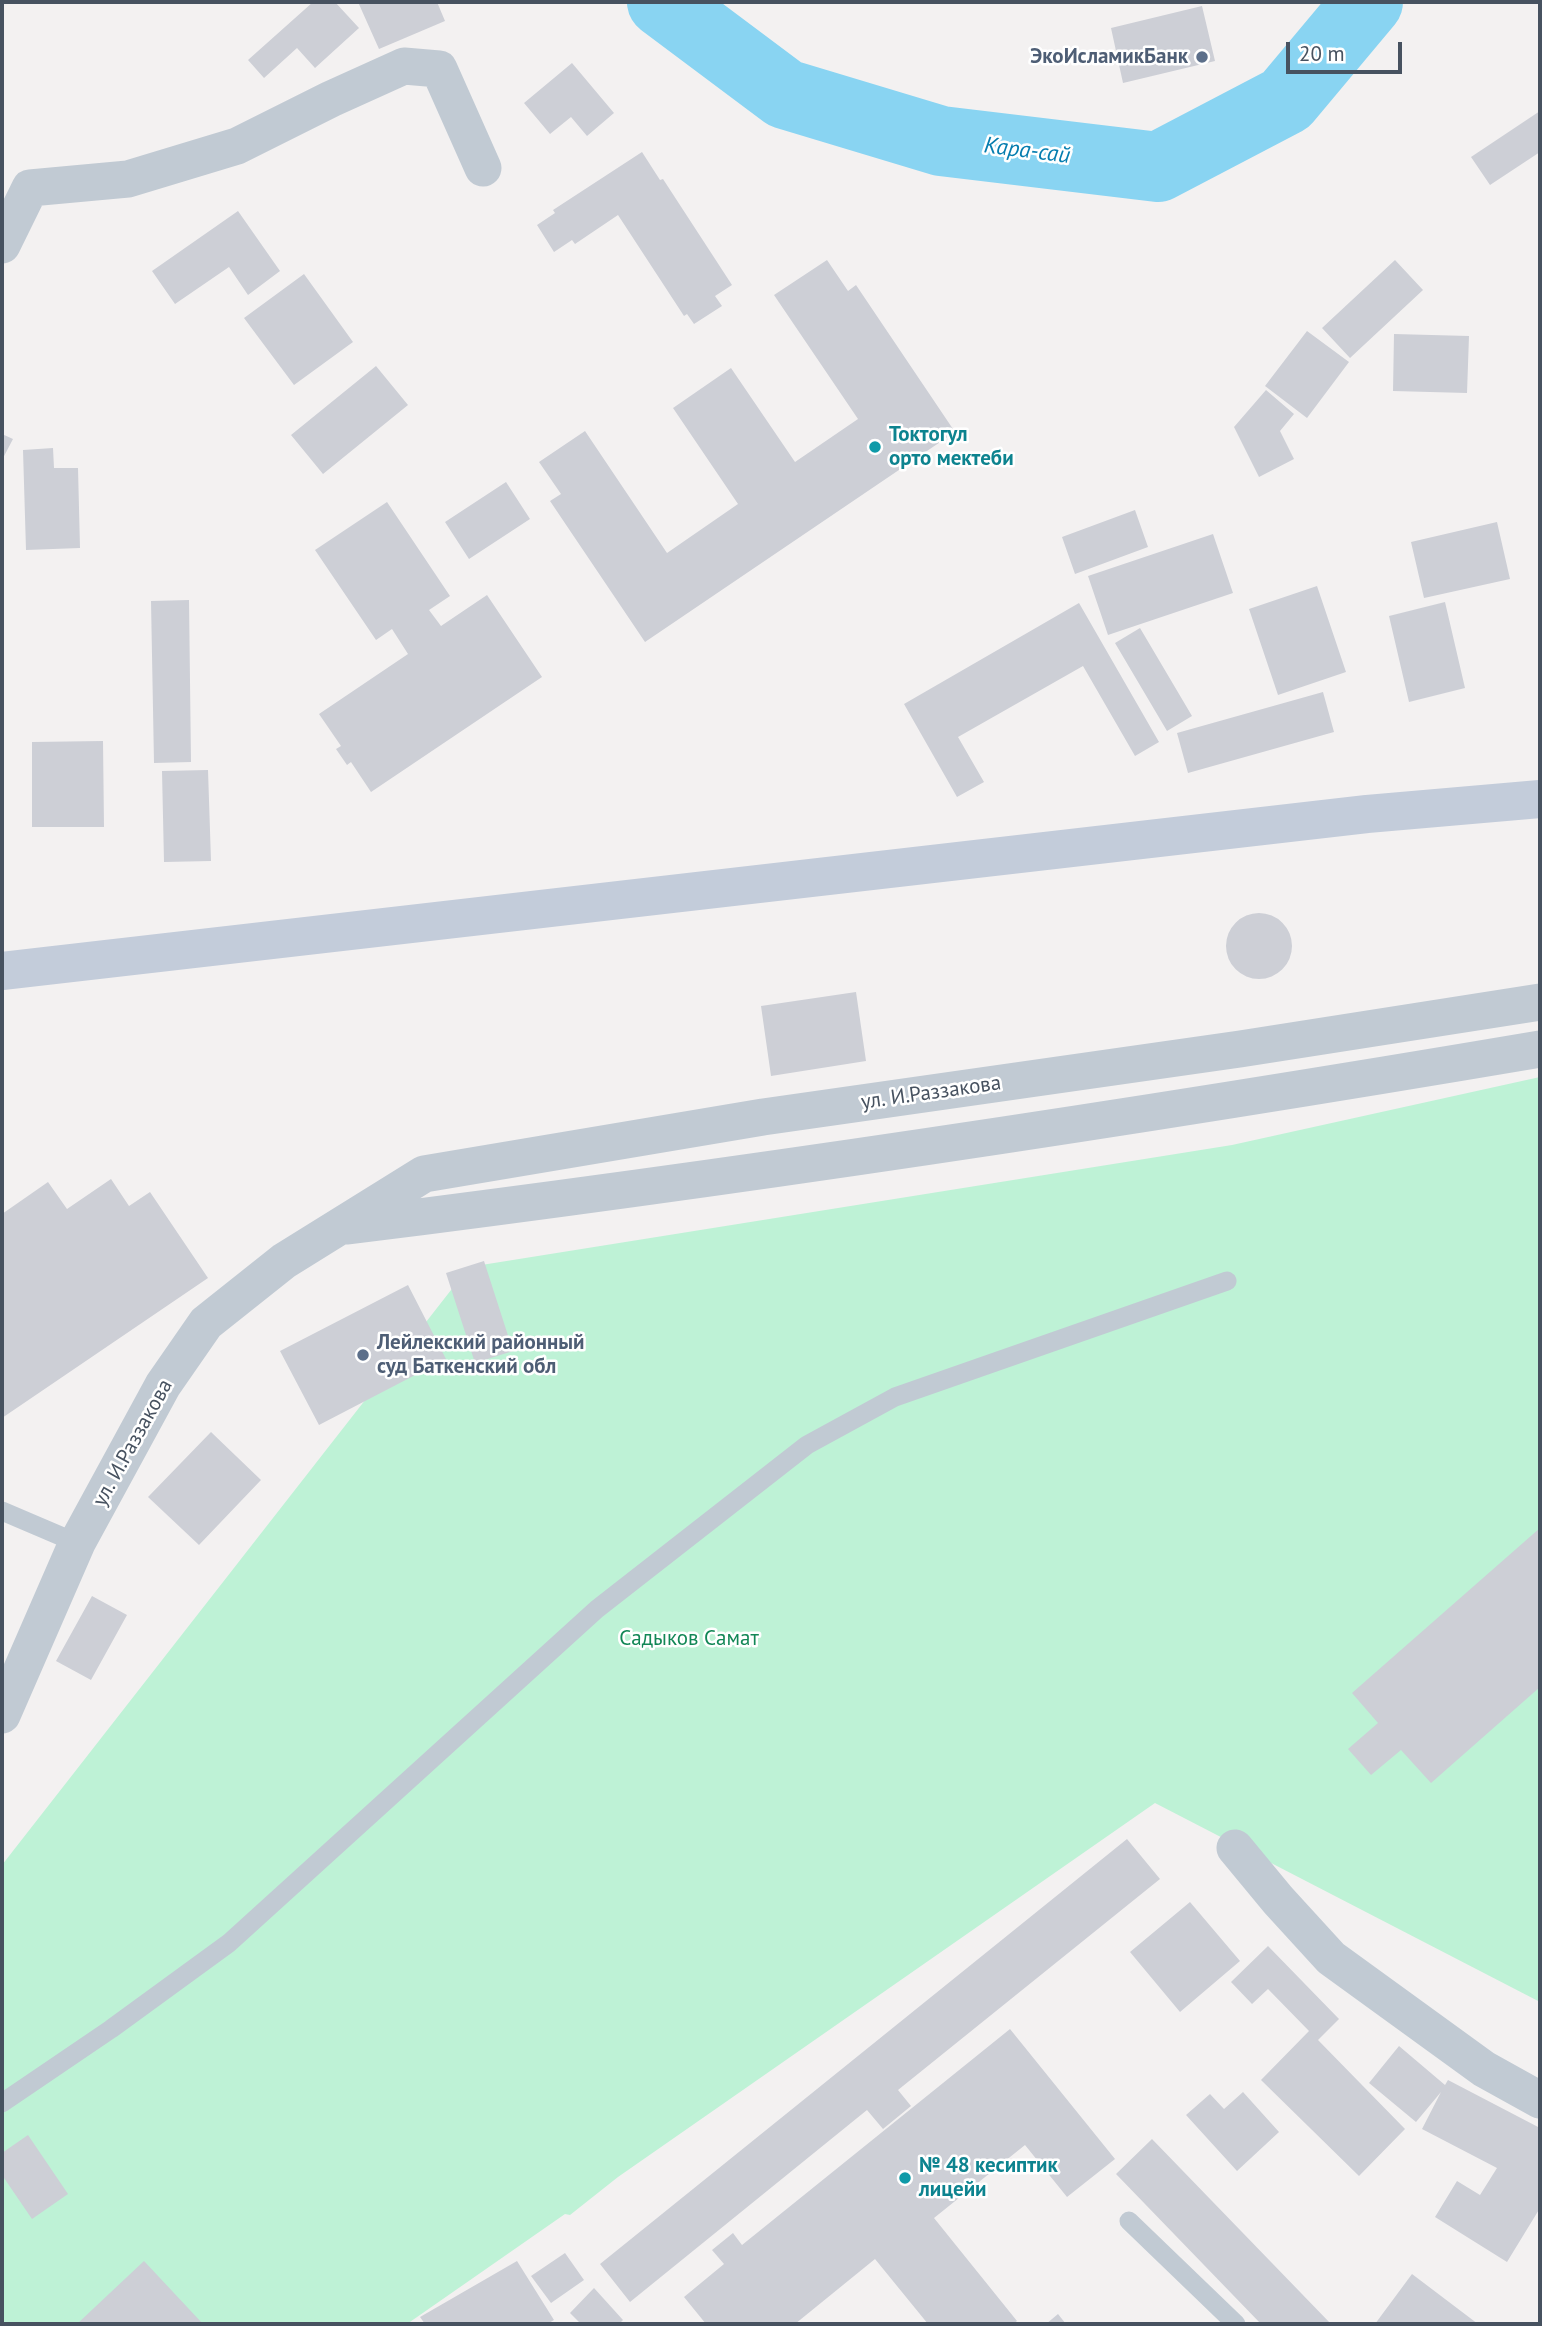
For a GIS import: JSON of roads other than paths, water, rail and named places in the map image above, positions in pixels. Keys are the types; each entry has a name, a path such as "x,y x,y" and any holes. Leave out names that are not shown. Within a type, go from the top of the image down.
{"main road":[{"path":"2,971 1367,814 1540,799"}],"street":[{"path":"2,245 30,188 128,180 237,146 404,66 439,69 483,168"},
{"name":"ул. И.Раззакова","path":"2,1715 77,1543 163,1385 206,1323 284,1261 424,1174 777,1115 1226,1051 1540,1002"},
{"name":"ул. И.Раззакова","path":"337,1228 786,1167 1249,1098 1540,1049"},
{"path":"1235,1848 1331,1958 1484,2069 1540,2100"}],"lane":[{"path":"2,2103 111,2029 229,1943 597,1609 807,1445 895,1397 1227,1281"},
{"path":"2,1511 77,1543"},
{"path":"1129,2221 1236,2324"}],"waterway":[{"name":"Кара-сай","path":"662,2 785,94 941,141 1158,167 1286,100 1368,2"}],"place":[{"name":"ЭкоИсламикБанк","path":"1202,57"},
{"name":"Токтогул орто мектеби","path":"875,447"},
{"name":"Лейлекский районный суд Баткенский обл","path":"363,1355"},
{"name":"№ 48 кесиптик лицейи","path":"905,2178"}],"park label":[{"name":"Садыков Самат","path":"689,1639"}]}
